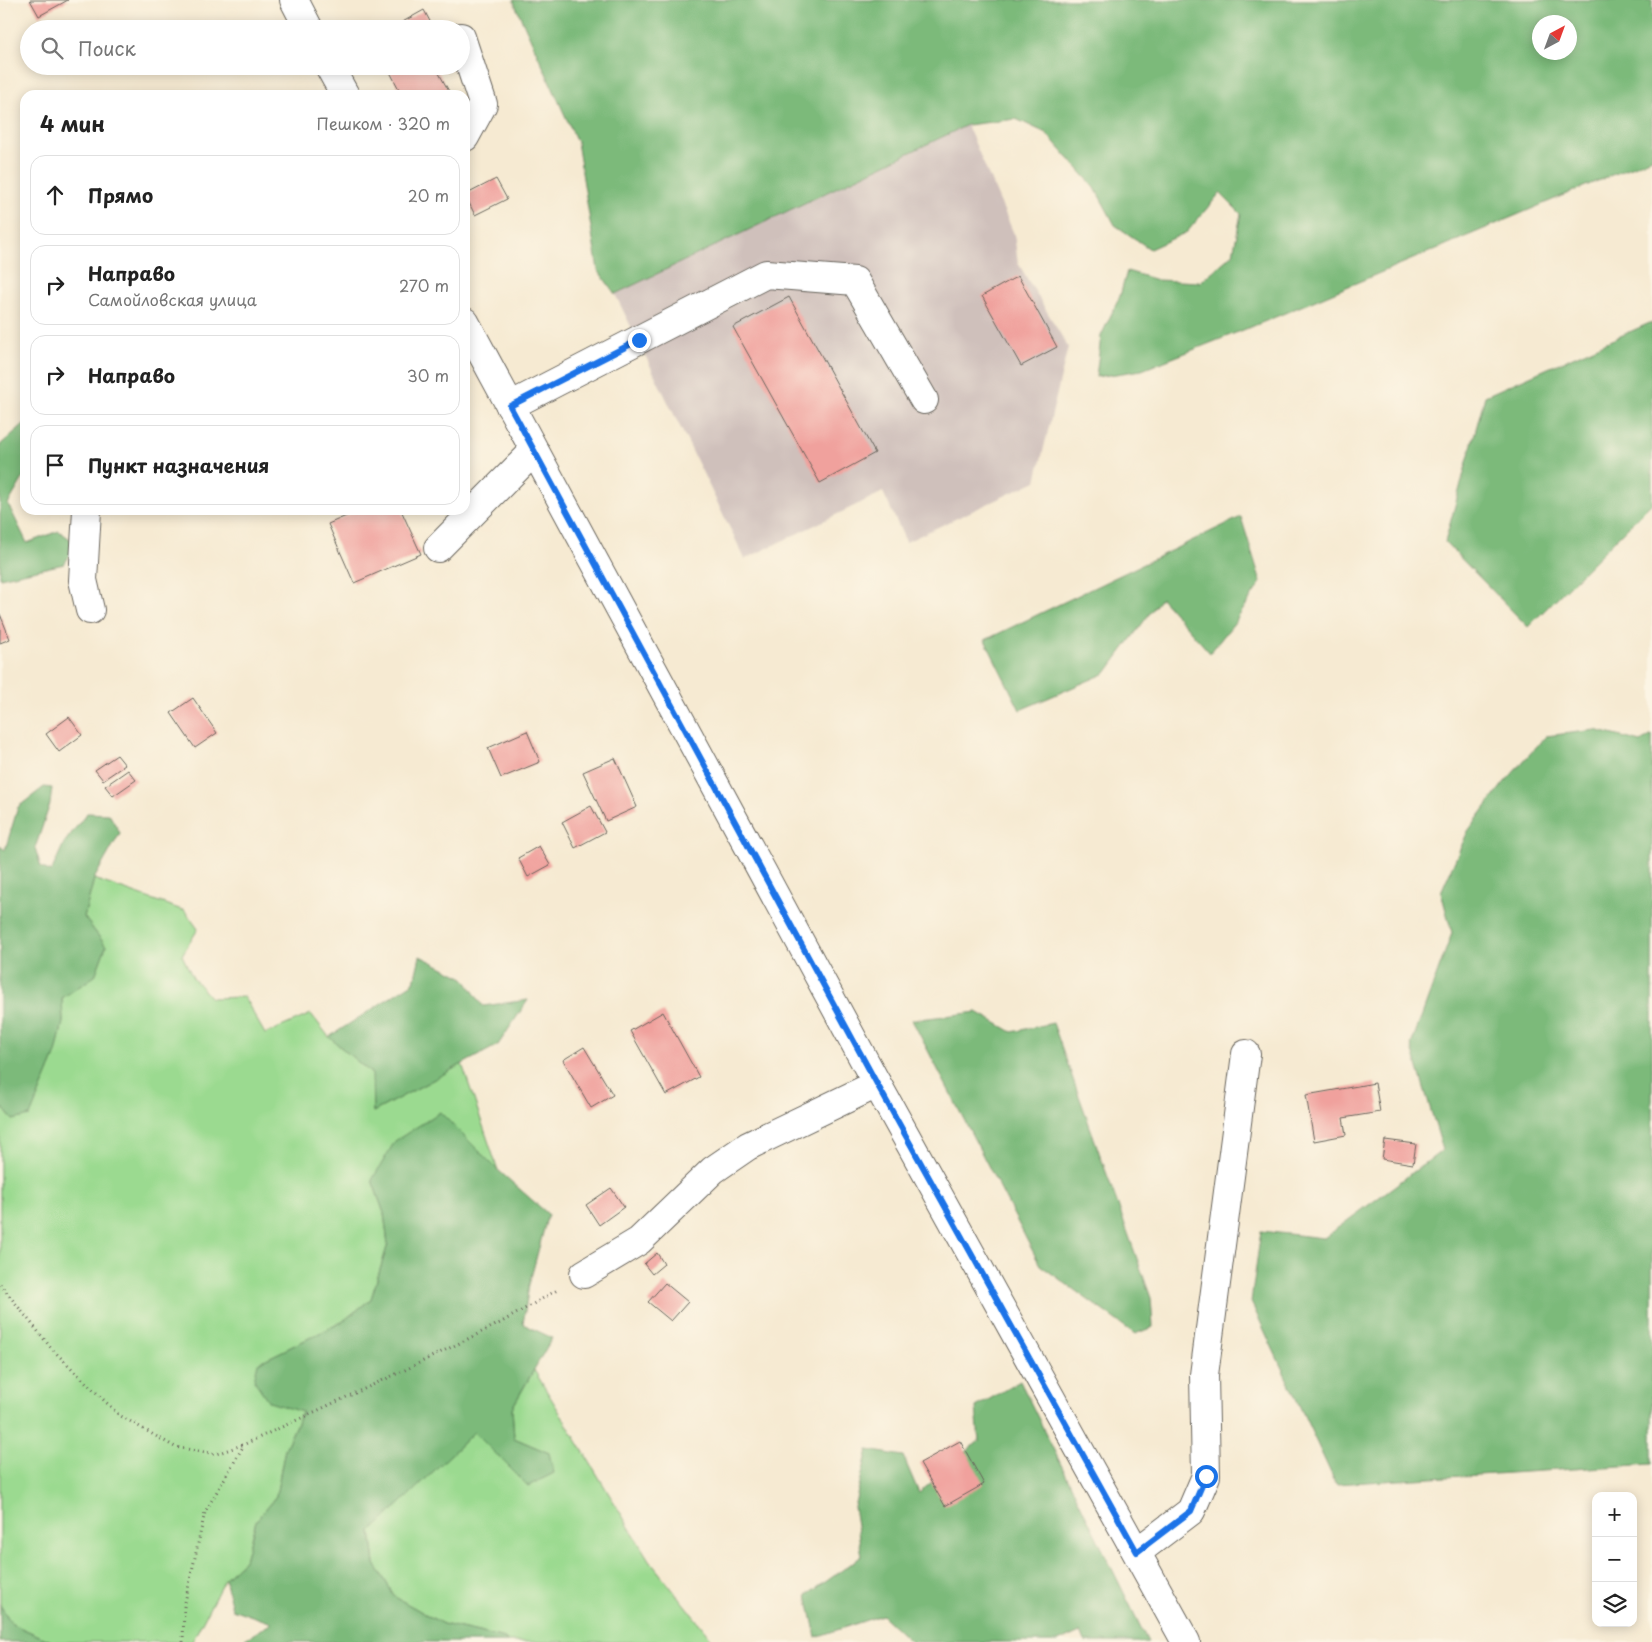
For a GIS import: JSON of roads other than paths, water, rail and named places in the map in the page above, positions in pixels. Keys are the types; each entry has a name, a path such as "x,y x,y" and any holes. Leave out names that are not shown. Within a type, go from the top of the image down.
{"street":[{"path":"294,0 305,20"},
{"path":"470,64 483,104 470,128"},
{"path":"334,75 342,90"},
{"path":"510,406 766,274 855,281 924,400"},
{"path":"470,331 877,1084 1186,1642"},
{"path":"438,548 534,451"},
{"path":"87,515 83,580 90,610"},
{"path":"1137,1552 1191,1511 1206,1476 1204,1375 1246,1054"},
{"path":"584,1274 639,1241 713,1170 748,1146 877,1084"}]}
